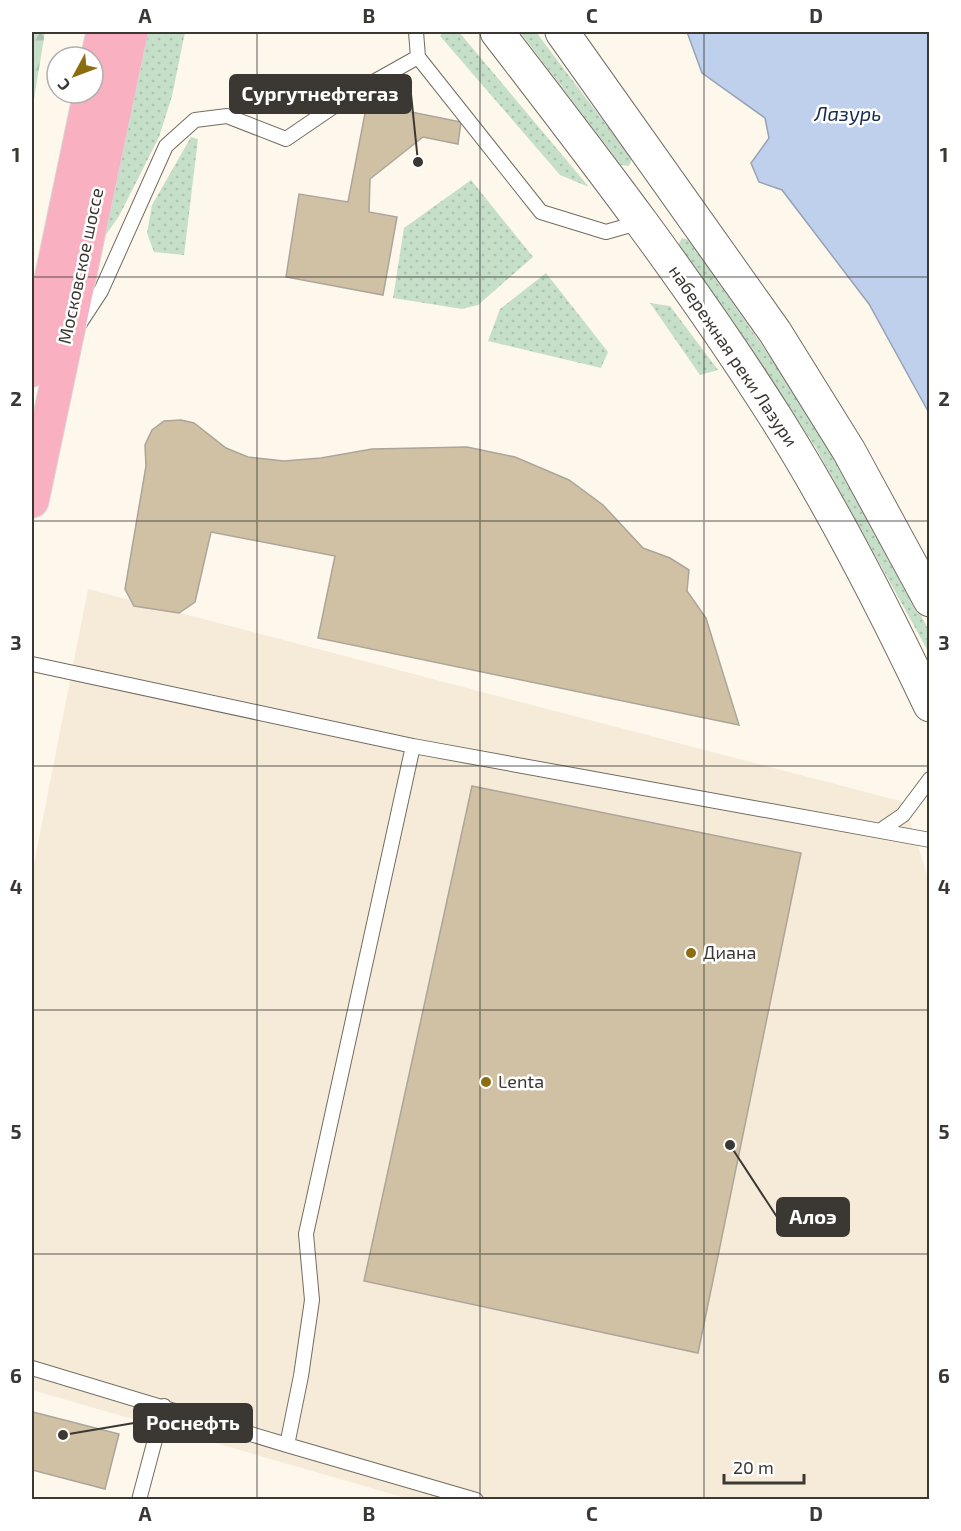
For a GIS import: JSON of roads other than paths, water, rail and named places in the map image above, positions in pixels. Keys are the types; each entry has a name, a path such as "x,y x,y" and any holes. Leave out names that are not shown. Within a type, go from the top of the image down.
{"main road":[{"name":"Московское шоссе","path":"32,501 131,32"},
{"name":"набережная реки Лазури","path":"497,32 650,232 737,358 806,468 879,600 930,705"},
{"path":"562,32 749,293 813,391 867,482 930,600"},
{"name":"Московское шоссе","path":"32,370 87,105"},
{"path":"612,181 630,183 641,177 648,166 648,154"},
{"path":"650,232 657,231 667,217 678,213 695,218"}],"lane":[{"path":"416,32 418,57 541,212 606,232 650,232"},
{"path":"64,348 101,291 166,146 195,120 227,116 286,139 351,94 418,57"},
{"path":"32,664 413,746 930,840"},
{"path":"287,1445 301,1376 312,1300 306,1234 413,746"},
{"path":"881,830 903,815 930,779"},
{"path":"32,1368 476,1500"},
{"path":"139,1500 164,1407"}],"water":[{"name":"Лазурь","path":"687,32 929,32 929,413 869,304 782,190 759,182 751,163 769,138 765,118 702,73"}],"place":[{"name":"Сургутнефтегаз","path":"418,162"},
{"name":"Диана","path":"691,953"},
{"name":"Lenta","path":"486,1082"},
{"name":"Алоэ","path":"730,1145"},
{"name":"Роснефть","path":"63,1435"}]}
